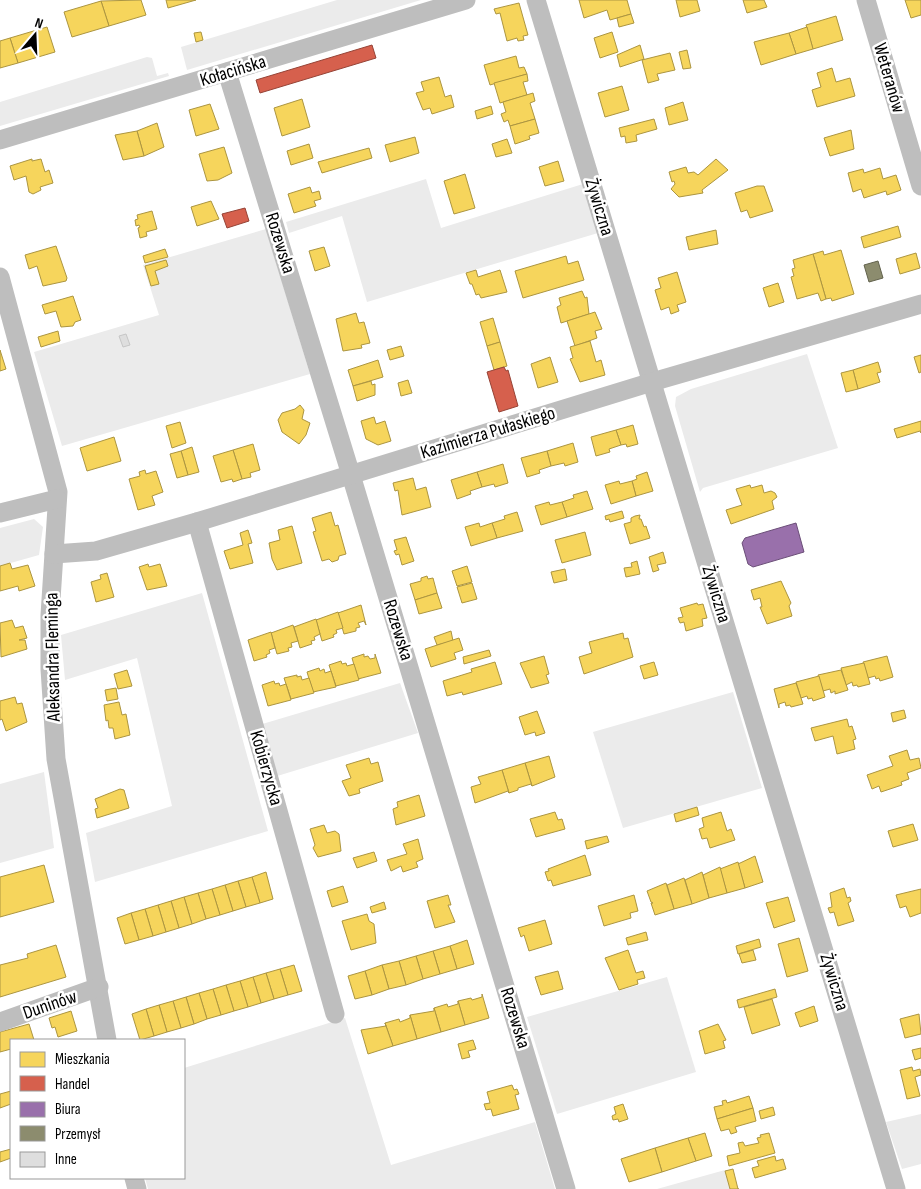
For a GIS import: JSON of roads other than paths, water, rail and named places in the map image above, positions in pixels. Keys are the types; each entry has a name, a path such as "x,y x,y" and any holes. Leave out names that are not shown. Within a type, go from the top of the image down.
{"street":[{"name":"Kołacińska","path":"0,140 466,0"},
{"name":"Żywiczna","path":"536,0 896,1189"},
{"name":"Weteranów","path":"866,0 921,186"},
{"name":"Rozewska","path":"227,72 352,475 566,1189"},
{"name":"Aleksandra Fleminga","path":"0,277 58,492 50,615 50,669 56,759 99,987 107,1039"},
{"name":"Kazimierza Pułaskiego","path":"54,554 96,551 197,522 652,382 921,304"},
{"path":"0,513 57,499"},
{"name":"Kobierzycka","path":"197,522 335,1014"},
{"name":"Duninów","path":"0,1022 99,987"}]}
